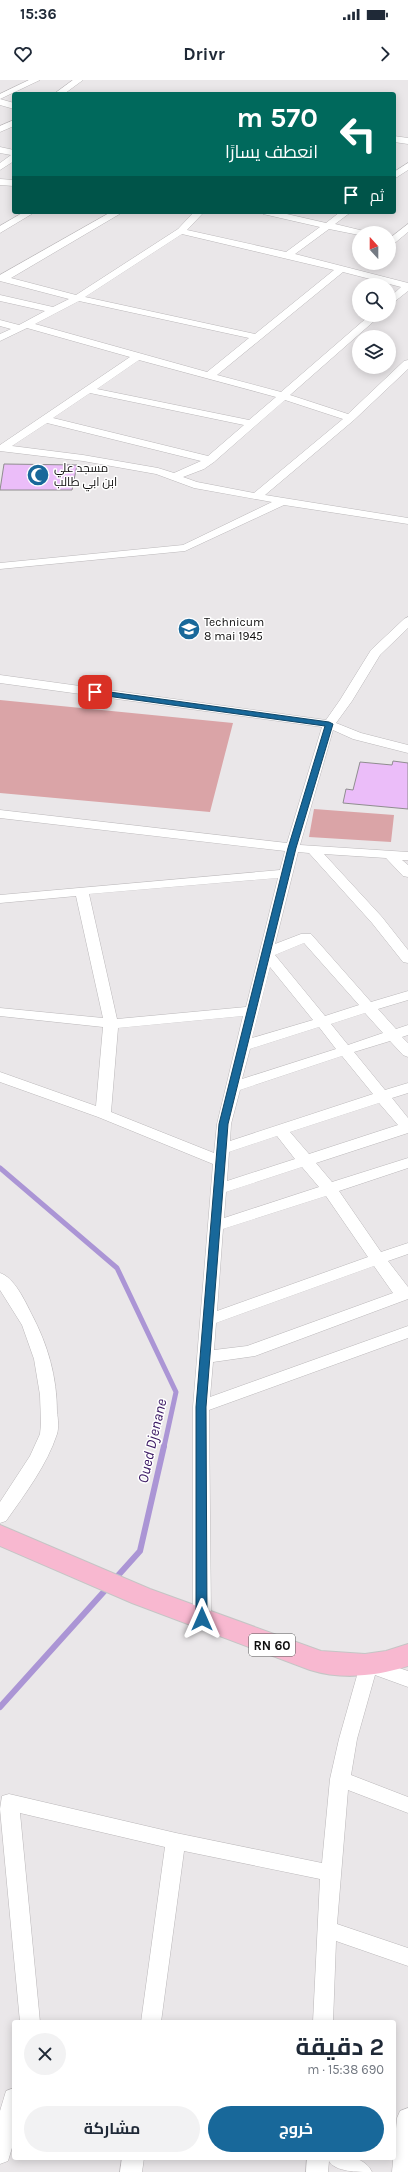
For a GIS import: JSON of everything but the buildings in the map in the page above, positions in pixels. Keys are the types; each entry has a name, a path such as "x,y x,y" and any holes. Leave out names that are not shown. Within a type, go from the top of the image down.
{"main road":[{"name":"RN 60","path":"0,1535 141,1596 320,1662 347,1665 369,1665 408,1655"}],"street":[{"path":"0,97 36,80"},
{"path":"61,92 79,80"},
{"path":"0,102 12,105"},
{"path":"0,129 12,124"},
{"path":"396,139 408,141"},
{"path":"0,150 12,153"},
{"path":"0,167 12,158"},
{"path":"396,175 408,166"},
{"path":"1,182 12,184"},
{"path":"0,230 27,214"},
{"path":"2,279 115,214"},
{"path":"0,338 77,298 181,231 197,214"},
{"path":"276,214 352,231"},
{"path":"288,255 343,214"},
{"path":"396,236 408,227"},
{"path":"181,231 288,255 408,286"},
{"path":"396,241 408,243"},
{"path":"209,376 341,269"},
{"path":"2,279 77,298 257,336"},
{"path":"396,297 408,286"},
{"path":"0,298 55,310"},
{"path":"174,477 200,467 210,460 368,322"},
{"path":"0,323 25,326 138,356 283,396 350,418"},
{"path":"1,448 138,356"},
{"path":"257,496 350,418 408,363"},
{"path":"88,390 253,424"},
{"path":"45,419 210,460"},
{"path":"1,448 83,458 158,471 194,485 408,521"},
{"path":"0,566 185,548 283,501"},
{"path":"202,1619 201,1407 224,1124 292,848 329,724 346,701 375,653 408,621"},
{"path":"0,679 329,724 357,736 408,749"},
{"path":"0,814 292,848 408,856"},
{"path":"312,849 377,920 408,959"},
{"path":"390,855 408,873"},
{"path":"0,899 286,873"},
{"path":"82,891 111,1023 103,1114"},
{"path":"266,953 306,937 370,1007 408,1052"},
{"path":"219,1189 408,1128 323,1021 266,953"},
{"path":"243,1046 408,995"},
{"path":"0,1012 121,1024 252,1011"},
{"path":"233,1086 408,1030"},
{"path":"0,1077 221,1155 280,1130 408,1088"},
{"path":"205,1357 249,1352 406,1294 329,1189 280,1130"},
{"path":"216,1226 408,1163"},
{"path":"208,1320 408,1248"},
{"path":"0,1279 17,1299 42,1355 50,1392 49,1433 23,1484 0,1516"},
{"path":"201,1407 408,1332"},
{"path":"323,2020 326,1929 330,1873 340,1779 348,1739 369,1665 408,1679"},
{"path":"340,1779 408,1805"},
{"path":"30,2020 9,1802 176,1841 330,1873"},
{"path":"151,2020 176,1841"},
{"path":"326,1929 408,1956"},
{"path":"0,2154 12,2106"},
{"path":"403,2172 408,2118"},
{"path":"131,2172 133,2160"},
{"path":"317,2172 318,2160"},
{"path":"341,2160 361,2172"}],"shaded area":[{"path":"0,700 233,723 210,812 0,793"},
{"path":"314,809 394,815 391,842 309,837"}],"waterway":[{"name":"Oued Djenane","path":"0,1168 117,1268 176,1392 164,1447"},
{"name":"Oued Djenane","path":"114,1580 140,1551 164,1446"},
{"name":"Oued Djenane","path":"0,1707 109,1586"}],"place":[{"name":"مسجد علي ابن ابي طالب","path":"38,475"},
{"name":"Technicum 8 mai 1945","path":"189,629"}],"route":[{"path":"95,692 329,724 292,848 224,1124 201,1407 202,1619"}]}
